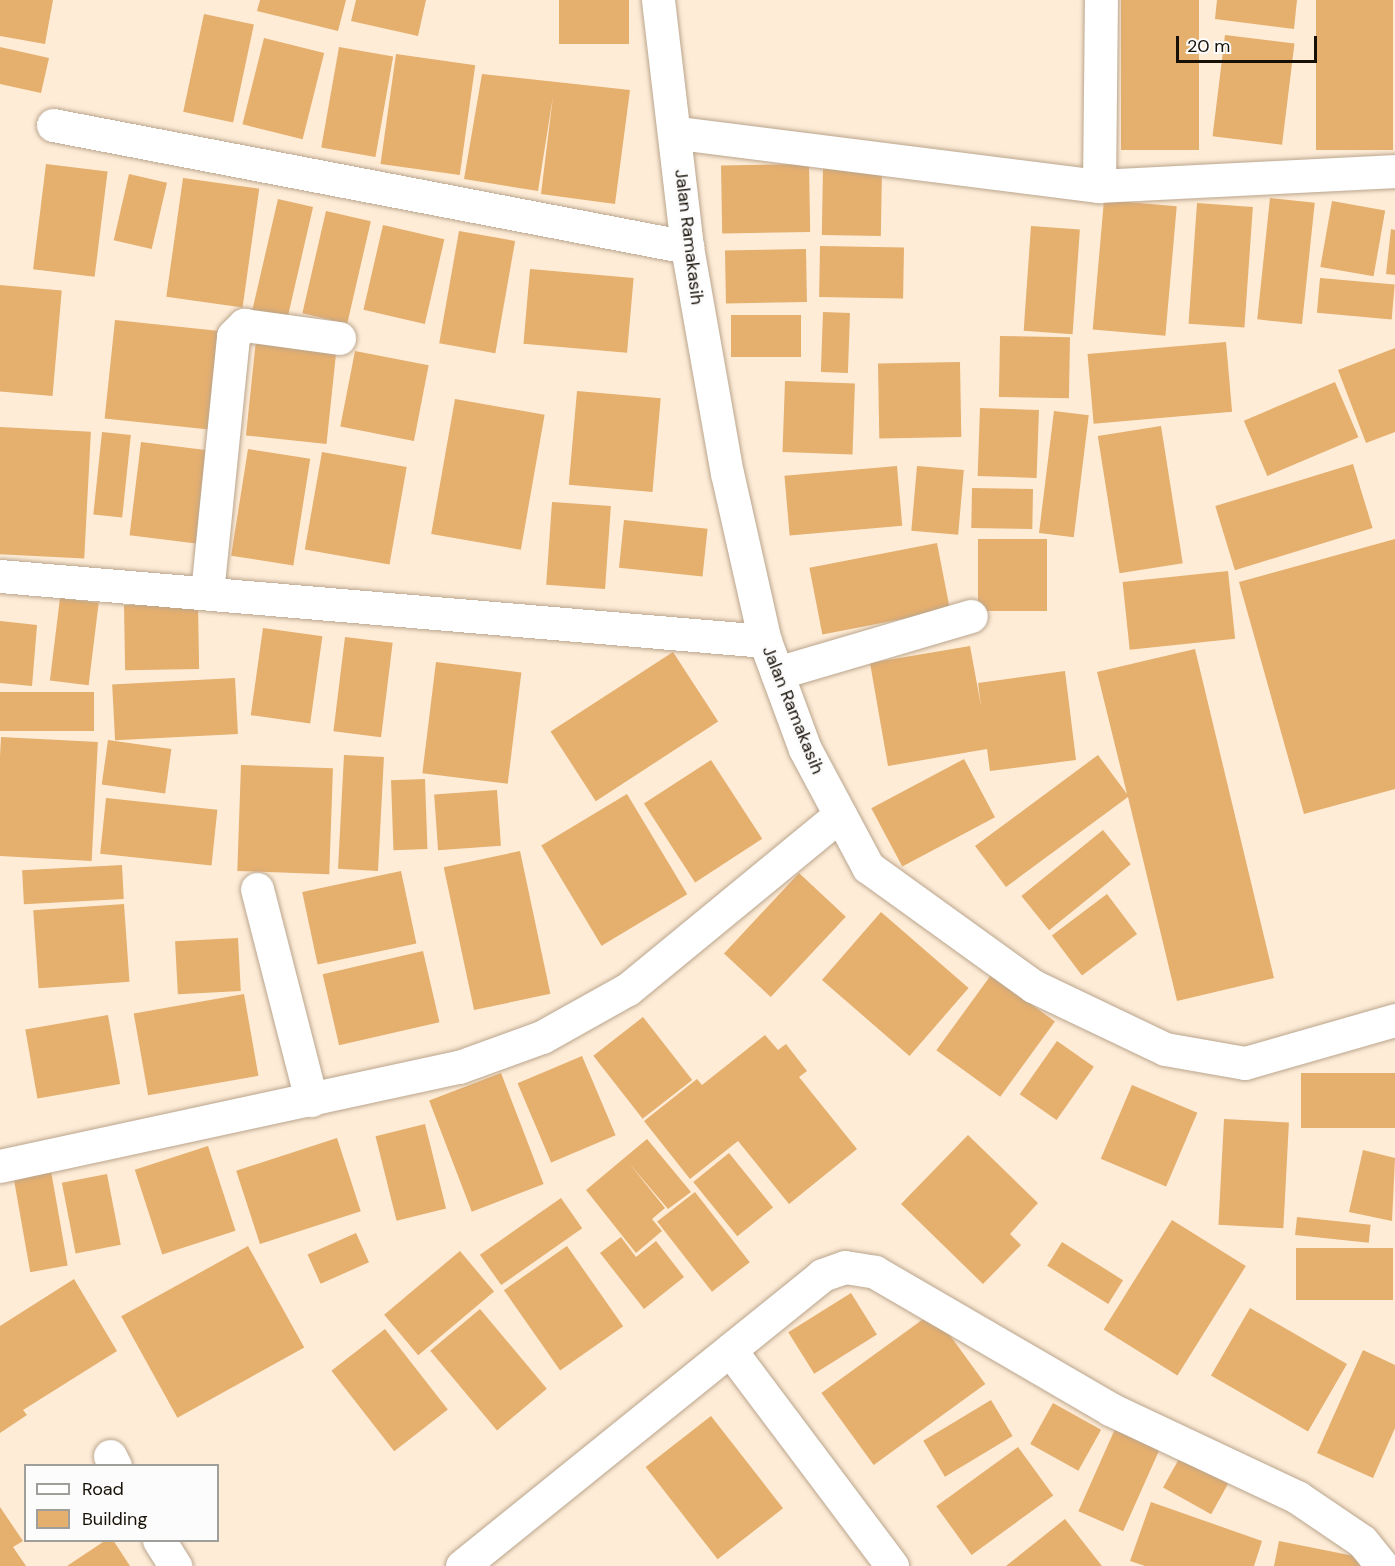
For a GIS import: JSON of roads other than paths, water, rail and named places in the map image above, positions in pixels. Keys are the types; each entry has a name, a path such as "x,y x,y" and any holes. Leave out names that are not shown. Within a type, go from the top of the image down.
{"street":[{"name":"Jalan Ramakasih","path":"658,0 678,133 687,247 727,472 765,641 805,750 868,867 1033,986 1165,1048 1245,1063 1395,1020"},
{"path":"1099,186 1101,0"},
{"path":"53,125 687,247"},
{"path":"678,133 1099,186 1395,171"},
{"path":"207,593 233,336 244,325 339,338"},
{"path":"0,576 765,641"},
{"path":"777,673 971,616"},
{"path":"0,1166 459,1067 542,1037 628,988 840,815"},
{"path":"257,889 311,1100"},
{"path":"462,1566 822,1275 845,1267 875,1272 1110,1409 1297,1497 1362,1541 1382,1566"},
{"path":"730,1350 892,1566"},
{"path":"160,1542 175,1566"}]}
